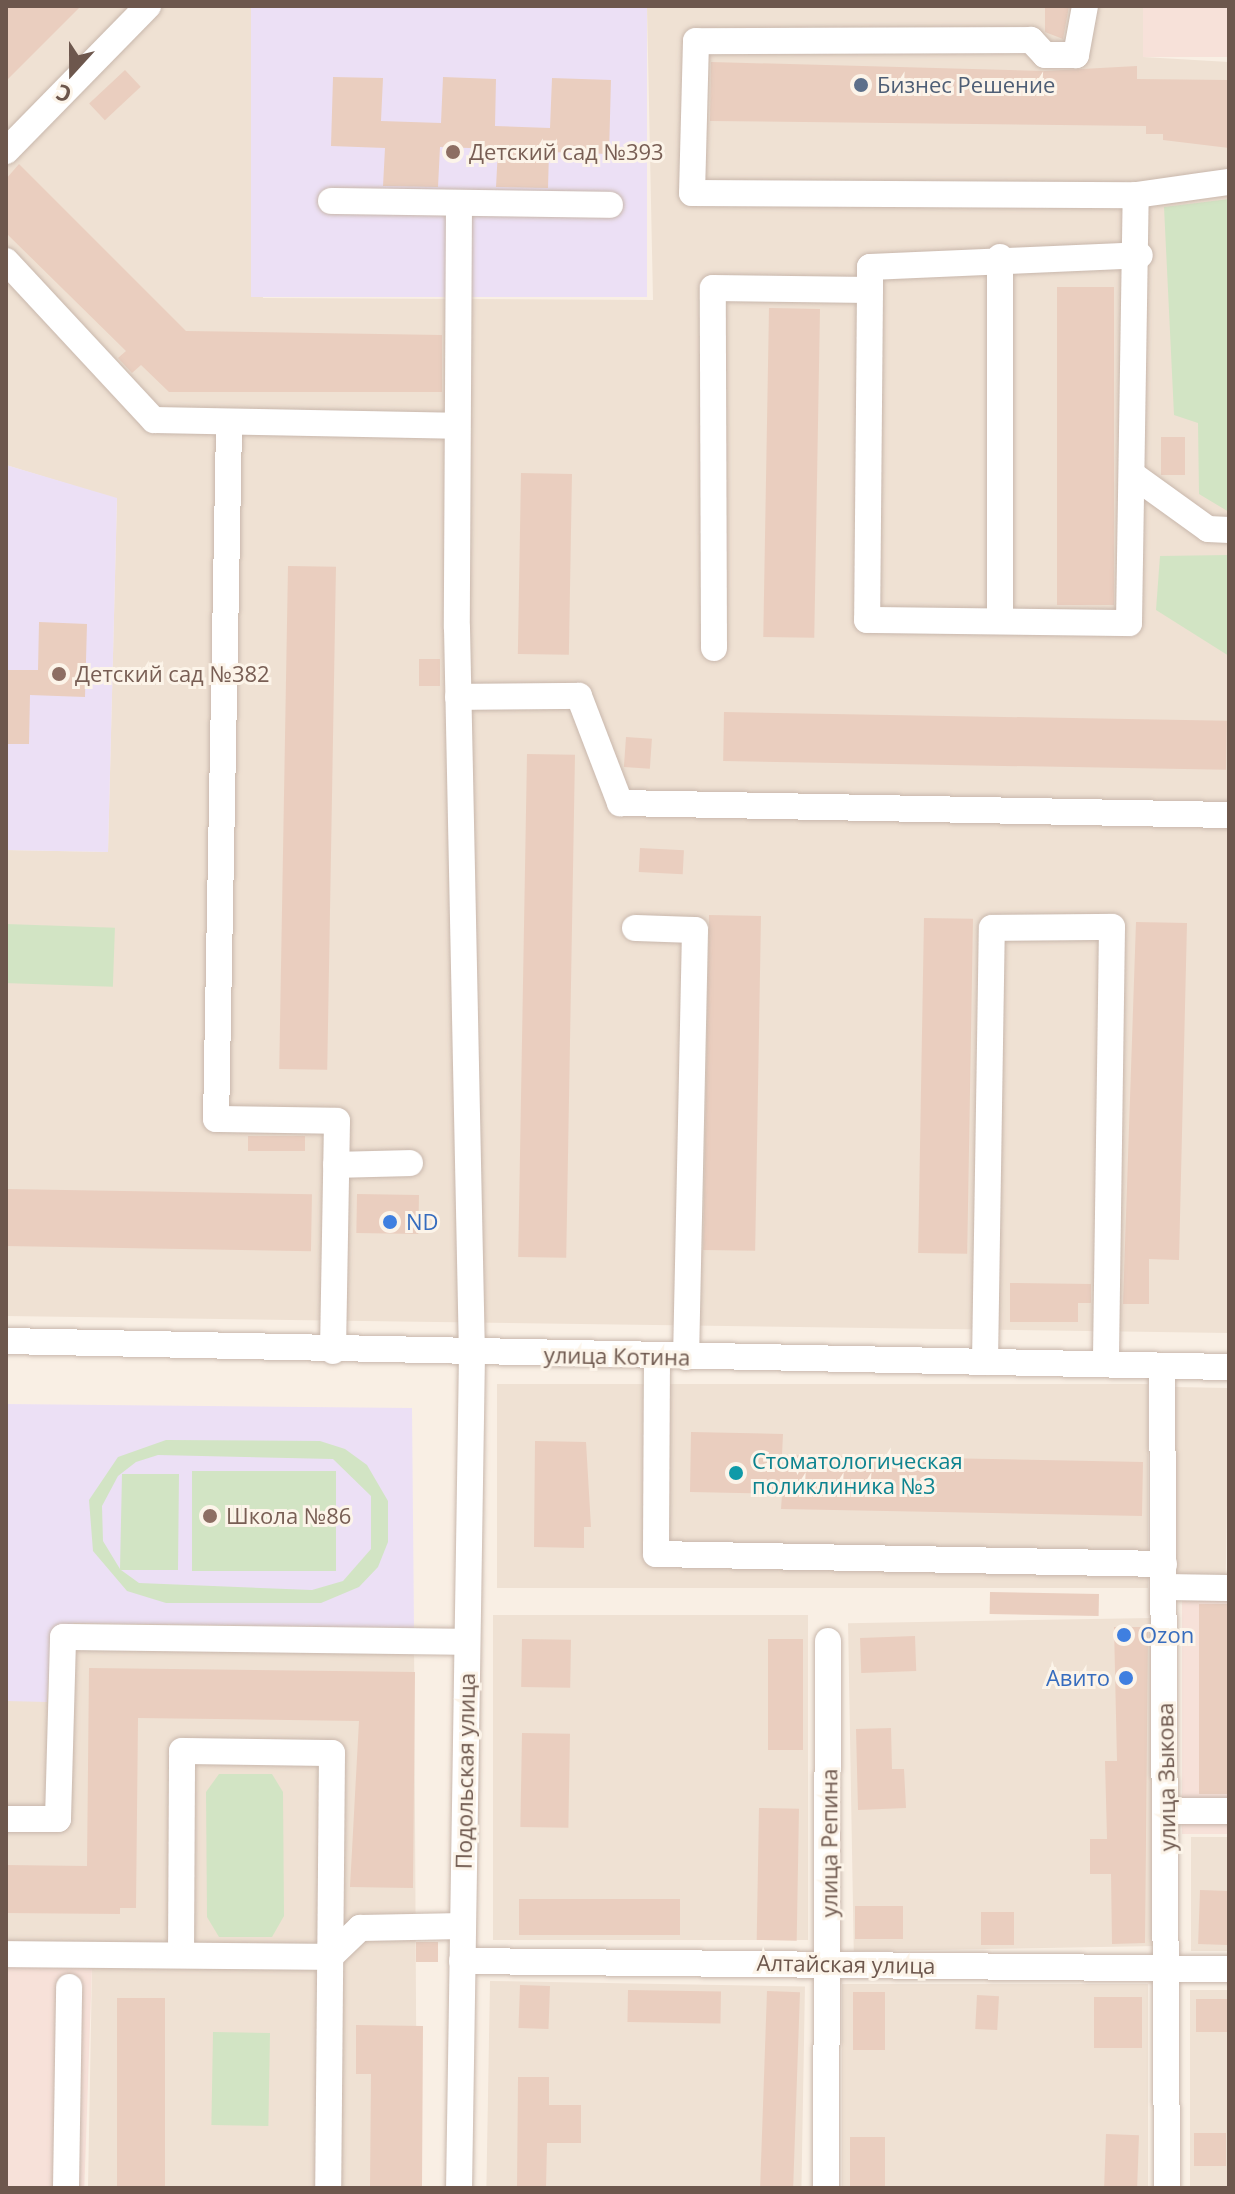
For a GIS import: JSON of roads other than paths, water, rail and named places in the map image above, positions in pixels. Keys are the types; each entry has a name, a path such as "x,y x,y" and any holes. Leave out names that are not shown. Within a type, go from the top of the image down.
{"street":[{"path":"6,151 148,6"},
{"path":"1085,6 1076,55 1045,55 1031,40 696,41 692,193 1136,195 1229,182"},
{"path":"1136,195 1140,255 1129,623 867,620 870,267 1000,257 1140,255"},
{"path":"331,201 610,205"},
{"name":"Подольская улица","path":"459,203 455,426 458,697 472,1354 459,2188"},
{"path":"1000,257 1000,620"},
{"path":"6,261 154,420 229,426 455,426"},
{"path":"714,648 713,288 870,290"},
{"path":"229,426 216,1119 337,1121 333,1351"},
{"path":"1133,475 1208,529 1229,530"},
{"path":"458,697 579,696 620,803 1229,815"},
{"path":"985,1362 992,928 1112,927 1106,1364"},
{"path":"635,928 695,930 686,1357"},
{"path":"336,1165 410,1163"},
{"name":"улица Котина","path":"6,1341 472,1354 1229,1367"},
{"path":"657,1357 656,1554 1164,1576 1229,1588"},
{"name":"улица Зыкова","path":"1162,1366 1169,1968 1167,2188"},
{"path":"6,1819 58,1819 63,1637 467,1642"},
{"name":"улица Репина","path":"826,2188 828,1641"},
{"path":"181,1955 182,1751 332,1753 328,2188"},
{"path":"1167,1811 1229,1811"},
{"path":"6,1954 330,1957 360,1928 463,1926"},
{"name":"Алтайская улица","path":"462,1961 1229,1969"},
{"path":"66,2188 69,1987"}],"place":[{"name":"Бизнес Решение","path":"861,85"},
{"name":"Детский сад №393","path":"453,152"},
{"name":"Детский сад №382","path":"59,674"},
{"name":"ND","path":"390,1222"},
{"name":"Стоматологическая поликлиника №3","path":"736,1473"},
{"name":"Школа №86","path":"210,1516"},
{"name":"Ozon","path":"1124,1635"},
{"name":"Авито","path":"1126,1678"}]}
